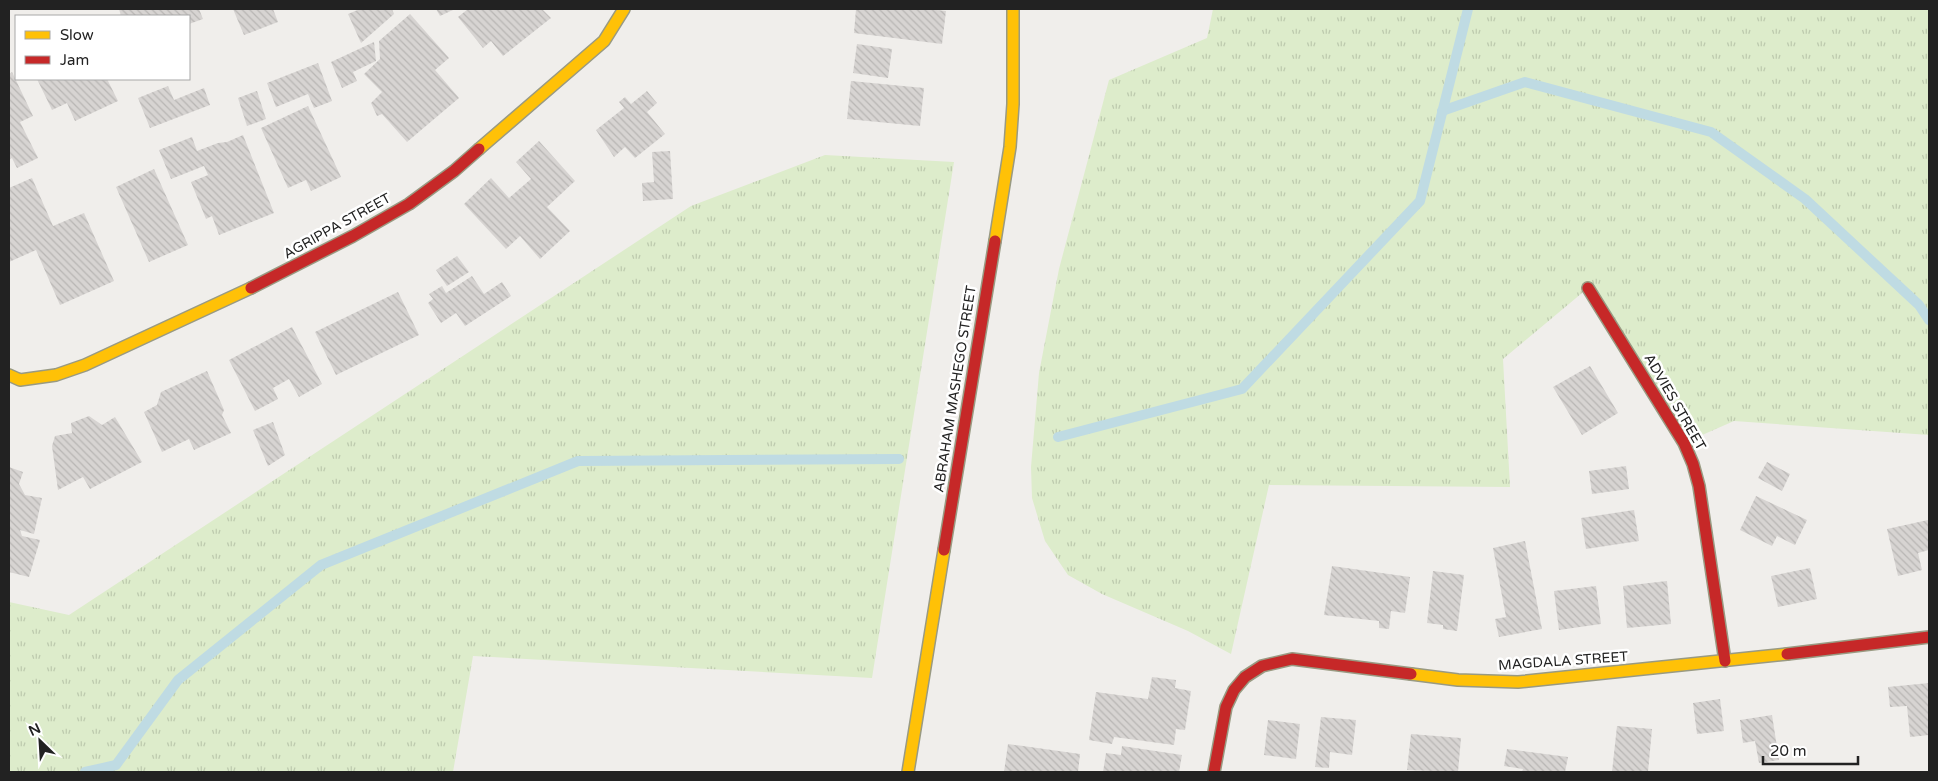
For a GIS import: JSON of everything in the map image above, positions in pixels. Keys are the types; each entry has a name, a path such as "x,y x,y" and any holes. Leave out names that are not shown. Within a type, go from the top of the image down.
{"street":[{"name":"AGRIPPA STREET","path":"9,375 20,380 56,375 85,365 270,279 354,236 393,213 454,171 539,99 604,41 624,9"},
{"name":"ABRAHAM MASHEGO STREET","path":"908,772 1010,147 1013,104 1013,9"},
{"name":"ADVIES STREET","path":"1588,288 1684,443 1693,464 1699,486 1725,661"},
{"name":"MAGDALA STREET","path":"1214,772 1226,707 1234,690 1245,677 1262,666 1292,659 1458,680 1518,682 1725,661 1929,637"}],"green space":[{"path":"1213,9 1929,9 1929,435 1734,421 1684,443 1588,288 1503,359 1510,487 1269,485 1231,654 1188,631 1102,594 1068,575 1045,541 1032,498 1031,467 1039,373 1059,269 1109,80 1207,38"},
{"path":"825,155 954,162 872,678 473,656 453,772 9,772 9,602 69,615 691,206"}],"building":[{"path":"119,9 199,9 203,19 190,24 190,15 121,15"},
{"path":"233,9 273,9 278,22 244,35"},
{"path":"360,9 392,9 394,14 361,43 348,14"},
{"path":"436,9 455,9 440,16"},
{"path":"468,9 542,9 551,18 503,56 491,41 483,48 458,17"},
{"path":"856,9 927,9 946,11 942,44 854,33"},
{"path":"410,14 449,58 435,70 459,98 407,142 382,114 377,116 371,103 382,92 364,74 380,59 379,41"},
{"path":"374,42 376,61 353,72 357,81 342,88 331,62"},
{"path":"857,44 892,49 888,78 853,73"},
{"path":"318,63 332,101 314,108 308,94 276,107 267,83"},
{"path":"12,72 33,116 20,122 38,158 17,168 12,158 9,160 9,74"},
{"path":"37,80 108,80 118,101 75,121 67,103 52,110"},
{"path":"851,81 924,88 920,126 847,119"},
{"path":"168,86 174,100 204,88 210,105 150,128 138,98"},
{"path":"257,91 266,119 247,126 238,98"},
{"path":"647,91 657,103 647,112 665,134 635,158 625,147 614,157 596,130 624,108 619,102 625,97 631,104"},
{"path":"308,106 341,177 311,191 306,180 288,188 261,128"},
{"path":"243,135 274,213 219,235 212,216 206,219 191,182 208,175 204,166 171,179 159,150 192,137 197,151"},
{"path":"539,141 575,181 547,207 570,231 540,259 520,236 506,249 464,204 491,178 509,198 531,179 516,162"},
{"path":"670,151 673,199 643,201 642,183 654,182 652,152"},
{"path":"154,169 188,245 149,262 116,187"},
{"path":"32,178 53,226 84,213 114,281 60,305 36,250 9,262 9,188"},
{"path":"457,256 469,272 447,286 436,270"},
{"path":"472,276 484,294 502,282 511,296 465,326 456,313 441,323 428,303 433,299 429,294 442,286 446,293"},
{"path":"398,292 419,335 336,375 315,332"},
{"path":"292,327 322,384 299,397 289,379 273,388 278,399 255,411 229,360"},
{"path":"1590,366 1618,413 1582,435 1553,387"},
{"path":"207,371 224,410 222,415 231,433 194,450 189,439 162,452 144,412 157,405 161,392"},
{"path":"89,416 102,425 115,417 142,462 90,489 83,477 58,490 52,446 55,436 72,433 71,423"},
{"path":"273,422 285,455 268,466 253,430"},
{"path":"1767,462 1790,474 1782,491 1758,478"},
{"path":"1626,466 1629,489 1592,494 1589,471"},
{"path":"9,467 23,472 19,484 25,495 42,498 34,534 20,530 22,536 40,540 29,577 9,572"},
{"path":"1756,496 1807,520 1795,545 1777,536 1772,546 1740,530"},
{"path":"1634,510 1639,541 1586,549 1581,518"},
{"path":"1928,520 1929,550 1918,553 1922,570 1898,576 1887,529"},
{"path":"1525,541 1542,629 1499,637 1495,619 1506,617 1493,548"},
{"path":"1332,566 1410,577 1405,613 1391,611 1389,629 1379,628 1379,621 1324,615"},
{"path":"1810,568 1817,599 1778,607 1771,576"},
{"path":"1433,571 1464,575 1457,631 1443,629 1443,625 1427,623"},
{"path":"1667,581 1671,624 1627,628 1623,586"},
{"path":"1596,586 1601,624 1559,630 1554,591"},
{"path":"1152,677 1176,680 1175,688 1191,691 1185,730 1176,729 1174,745 1114,737 1112,744 1089,740 1096,692 1148,699"},
{"path":"1929,683 1929,735 1910,737 1907,706 1890,707 1888,687"},
{"path":"1720,699 1724,731 1697,734 1693,703"},
{"path":"1772,715 1779,760 1759,763 1755,741 1743,743 1740,720"},
{"path":"1321,717 1356,720 1352,755 1330,752 1329,768 1315,767"},
{"path":"1268,720 1300,724 1296,759 1264,755"},
{"path":"1617,726 1652,729 1648,772 1612,772"},
{"path":"1411,734 1461,738 1458,772 1407,770"},
{"path":"1008,744 1080,754 1078,772 1004,772"},
{"path":"1122,746 1182,755 1179,772 1103,772 1106,753 1121,755"},
{"path":"1507,749 1568,757 1565,772 1522,772 1523,769 1504,766"}],"waterway":[{"path":"1058,437 1242,389 1420,201 1468,9"},
{"path":"1442,111 1525,82 1711,132 1805,199 1919,305 1929,320"},
{"path":"85,772 116,765 178,680 321,565 578,461 899,459"}],"traffic: slow":[{"path":"479,149 604,41 624,9"},
{"path":"995,241 1010,147 1013,104 1013,9"},
{"path":"9,375 20,380 56,375 85,365 251,288"},
{"path":"908,772 944,550"},
{"path":"1411,674 1458,680 1518,682 1787,654"}],"traffic: jam":[{"path":"251,288 353,236 409,204 454,171 479,149"},
{"path":"944,550 995,241"},
{"path":"1588,288 1684,443 1693,464 1699,486 1725,661"},
{"path":"1787,654 1929,637"},
{"path":"1214,772 1226,707 1234,690 1245,677 1262,666 1292,659 1411,674"}]}
